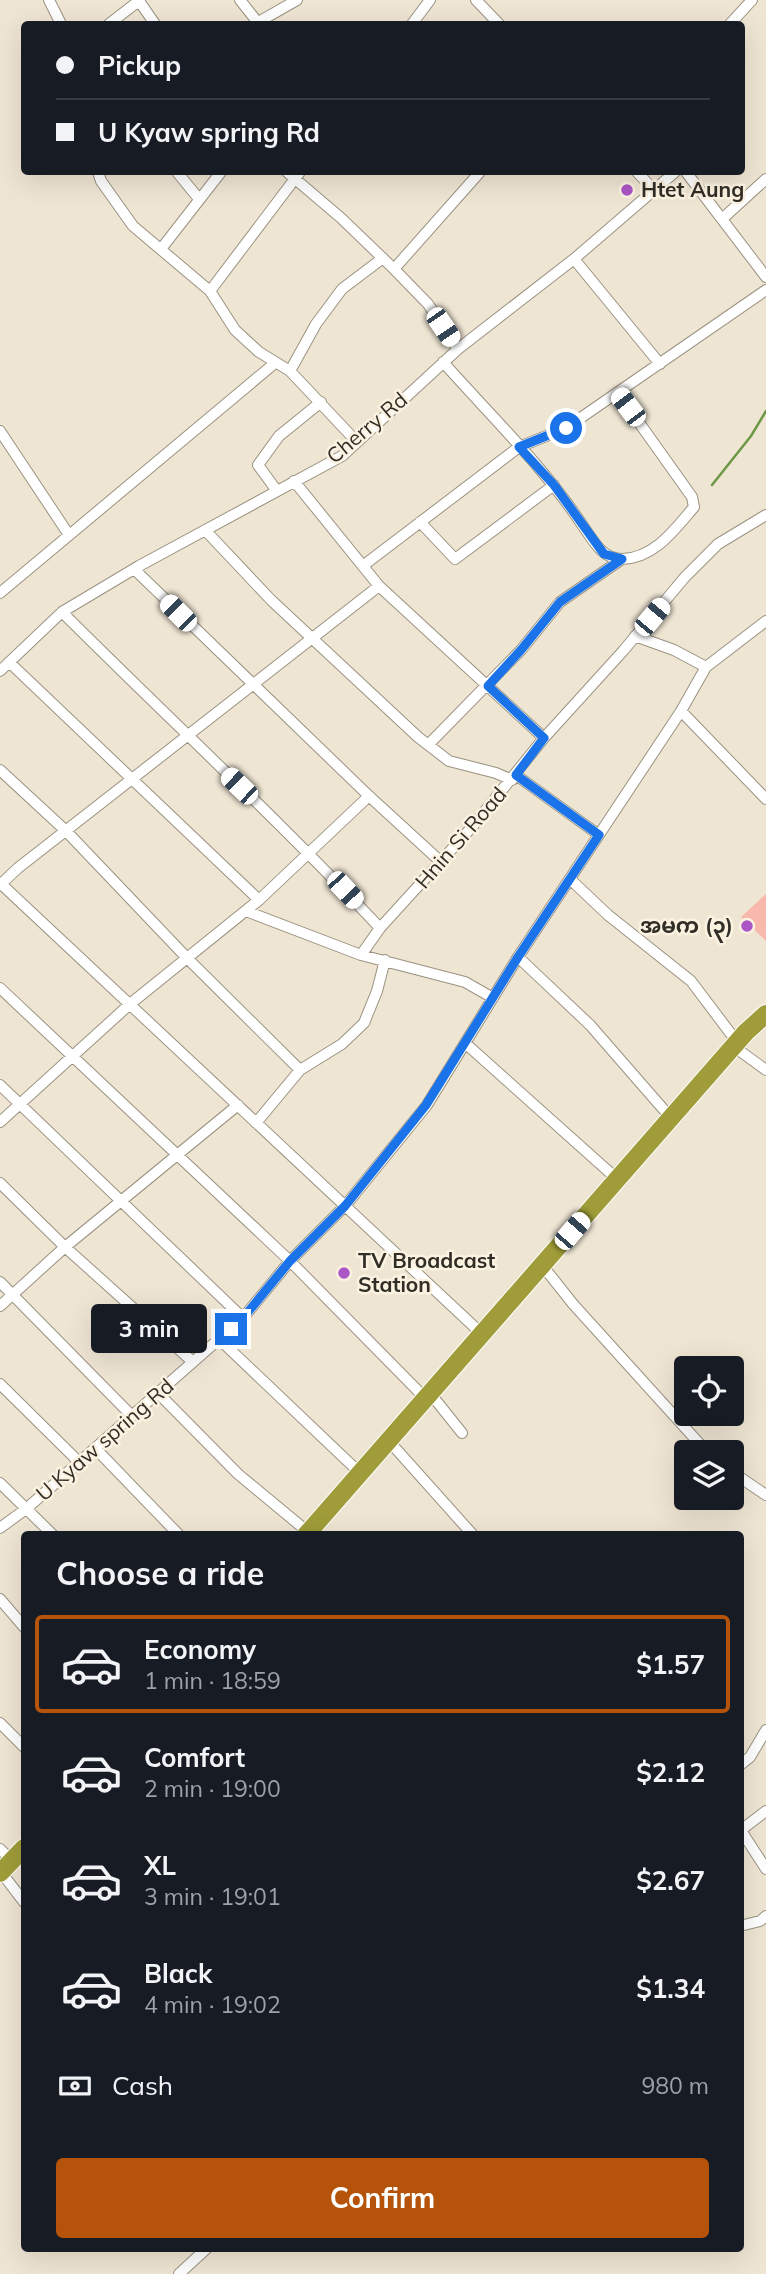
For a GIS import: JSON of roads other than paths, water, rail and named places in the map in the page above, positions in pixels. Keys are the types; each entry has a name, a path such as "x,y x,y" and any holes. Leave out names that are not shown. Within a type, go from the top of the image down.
{"highway":[{"path":"309,1531 735,1044 766,1014"}],"street":[{"path":"49,0 60,21"},
{"path":"113,21 139,0 153,21"},
{"path":"240,0 255,21"},
{"path":"262,21 298,0"},
{"path":"414,21 430,0"},
{"path":"476,0 496,21"},
{"path":"733,21 752,0"},
{"path":"99,175 133,226 210,291 235,330 275,363 290,371 356,441"},
{"path":"179,175 199,199"},
{"path":"160,249 219,175"},
{"path":"210,291 293,175"},
{"path":"295,175 428,304 458,349"},
{"path":"394,269 477,175"},
{"path":"640,175 653,190"},
{"name":"Cherry Rd","path":"0,671 62,612 134,569 342,456 458,349 573,258 671,175"},
{"path":"688,175 766,277"},
{"path":"722,219 766,179"},
{"path":"290,371 316,324 342,289 383,258"},
{"path":"573,258 660,364"},
{"path":"365,565 519,447 566,428 766,290"},
{"path":"443,362 554,485 604,554 622,559"},
{"path":"0,593 275,363"},
{"path":"428,745 488,686 560,602 622,559 650,551 664,541 694,507 692,497 618,393"},
{"path":"277,491 258,465 279,436 321,402"},
{"path":"0,431 69,535"},
{"path":"294,481 365,565 379,586 544,738"},
{"path":"420,522 455,559 554,485"},
{"name":"Hnin Si Road","path":"361,955 380,928 441,862 544,738 685,577 718,544 766,515"},
{"path":"205,530 271,600 428,745 449,761 514,777 599,835"},
{"path":"134,569 441,862"},
{"path":"379,586 0,884 482,1334"},
{"path":"62,612 309,852 380,928"},
{"name":"U Kyaw spring Rd","path":"0,1528 26,1509 243,1318 290,1261 345,1206 426,1105 518,957 681,711 706,667 764,627"},
{"path":"635,636 674,650 706,667"},
{"path":"9,662 259,900"},
{"path":"681,711 766,799"},
{"path":"0,770 66,831 187,958 300,1070"},
{"path":"0,1122 130,1004 259,900 369,796"},
{"path":"570,878 608,915 691,981 735,1044 766,1070"},
{"path":"246,911 361,955 465,982 493,998"},
{"path":"518,957 590,1025 671,1118"},
{"path":"256,1123 300,1070 342,1044 364,1023 377,991 385,960"},
{"path":"0,988 290,1261 462,1433"},
{"path":"465,1043 617,1179"},
{"path":"0,1085 243,1318"},
{"path":"0,1306 120,1200 238,1105"},
{"path":"0,1183 65,1247 193,1362"},
{"path":"542,1265 573,1304 695,1440"},
{"path":"0,1282 132,1416"},
{"path":"219,1339 360,1473"},
{"path":"0,1384 79,1462"},
{"path":"158,1393 238,1474 305,1531"},
{"path":"388,1440 469,1531"},
{"path":"95,1448 175,1531"},
{"path":"744,1480 766,1495"},
{"path":"0,1483 49,1531"},
{"path":"0,1599 21,1624"},
{"path":"0,1723 21,1743"},
{"path":"744,1762 750,1757 766,1730"},
{"path":"744,1827 766,1811"},
{"path":"744,1836 766,1869"},
{"path":"7,1860 21,1895"},
{"path":"744,1925 764,1919"},
{"path":"179,2274 202,2252"}],"waterway":[{"path":"712,485 751,436 766,411"}],"place":[{"name":"Htet Aung","path":"627,190"},
{"name":"အမက (၃)","path":"747,926"},
{"name":"TV Broadcast Station","path":"344,1273"}]}
